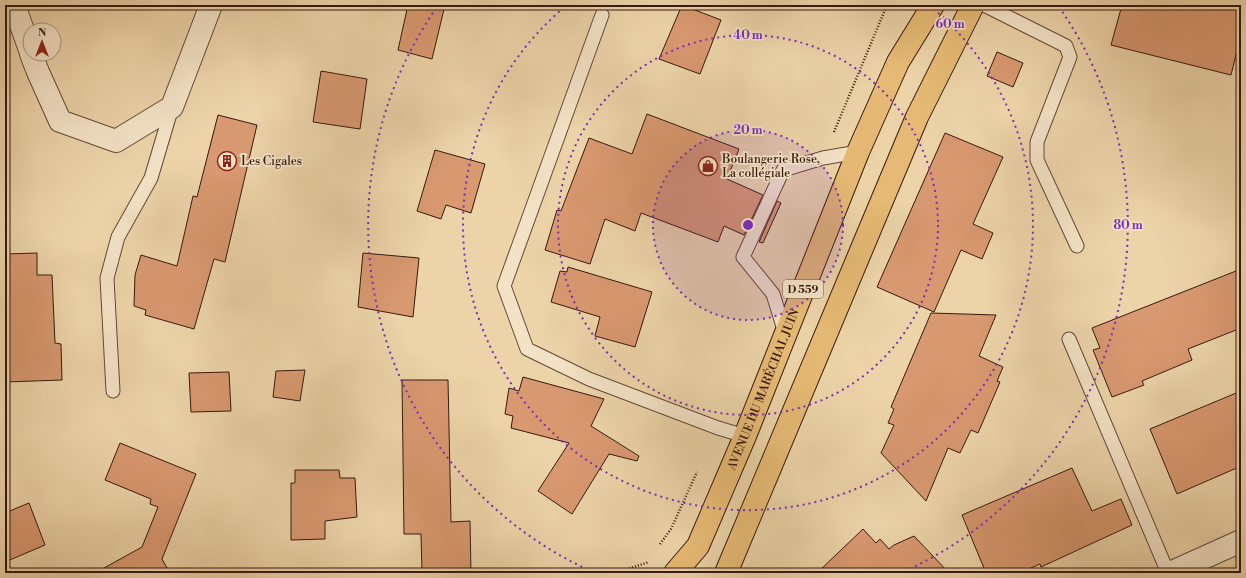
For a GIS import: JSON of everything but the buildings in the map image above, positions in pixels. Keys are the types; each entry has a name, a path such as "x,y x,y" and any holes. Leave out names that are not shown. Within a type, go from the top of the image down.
{"main road":[{"name":"AVENUE DU MARÉCHAL JUIN","path":"675,573 698,546 745,436 858,152 898,62 932,5"},
{"name":"D 559","path":"726,573 917,117 973,5"}],"street":[{"path":"14,5 22,28"},
{"path":"34,62 60,120 116,141 172,107 211,5"},
{"path":"1169,573 1241,541"}],"lane":[{"path":"984,5 1066,46 1070,57 1037,142 1037,160 1077,246"},
{"path":"602,14 504,286 527,350 589,379 691,418 745,436"},
{"path":"113,391 107,278 118,237 151,178 172,107"},
{"path":"785,333 773,294 743,257 783,170 823,158 858,152"},
{"path":"1069,339 1169,573"}],"place":[{"name":"Les Cigales","path":"227,161"},
{"name":"Boulangerie Rose, La collégiale","path":"708,166"}]}
